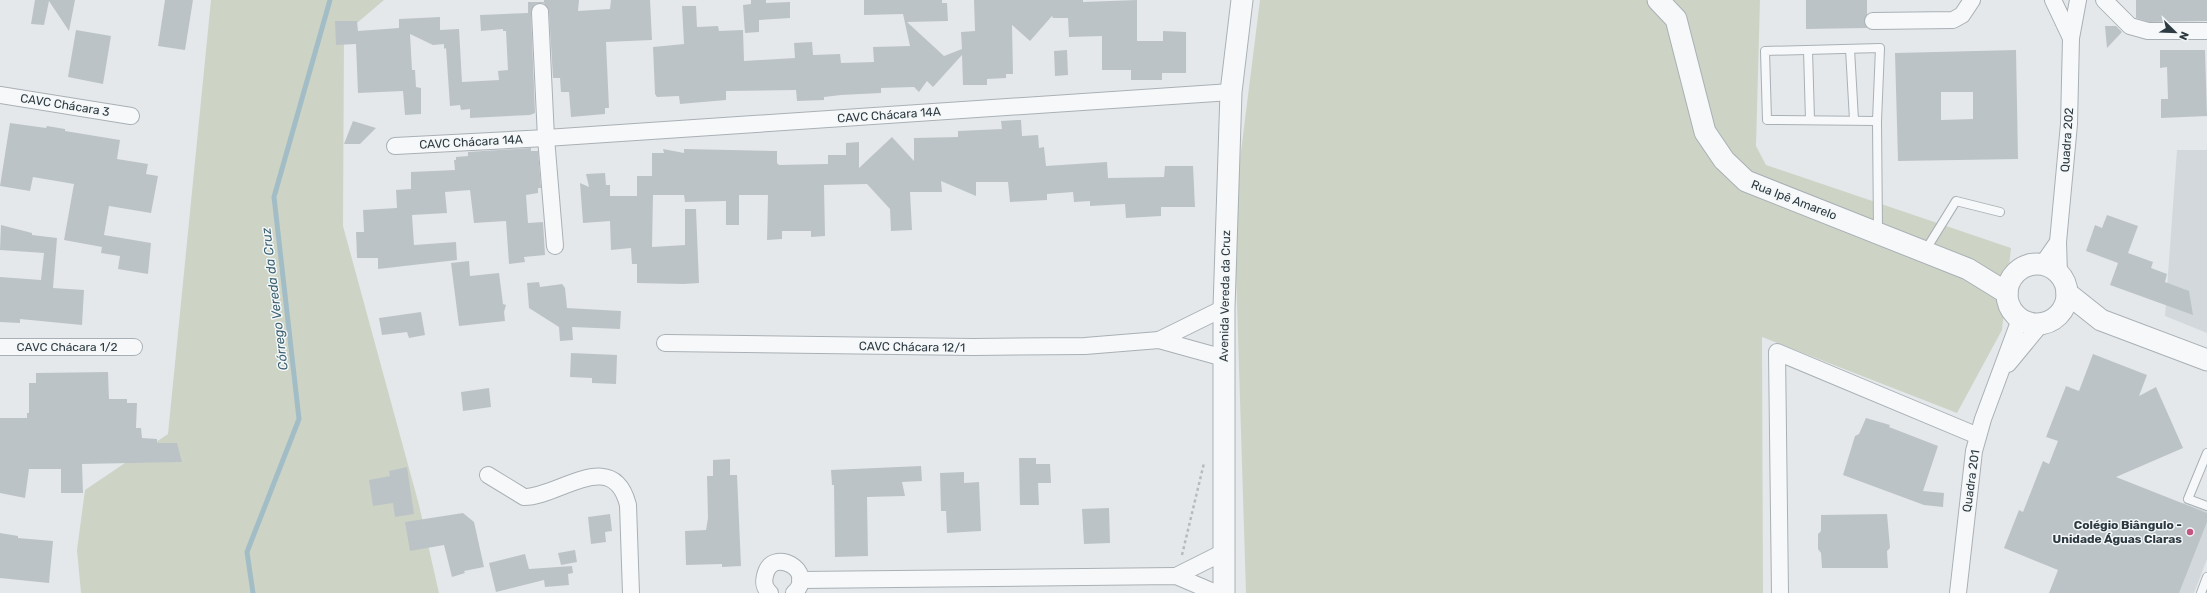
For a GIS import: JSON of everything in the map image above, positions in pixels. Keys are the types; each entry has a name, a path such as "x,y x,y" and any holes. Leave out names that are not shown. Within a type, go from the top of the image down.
{"street":[{"name":"Avenida Vereda da Cruz","path":"1224,593 1224,308 1231,92 1242,0"},
{"name":"Rua Ipê Amarelo","path":"1658,0 1676,18 1705,132 1724,160 1746,181 1878,232 1968,269 2011,284"},
{"path":"1873,22 1953,20 1962,15 1972,0"},
{"name":"Quadra 202","path":"2053,0 2071,38"},
{"name":"Quadra 202","path":"2056,277 2069,124 2071,38 2078,0"},
{"path":"2104,0 2130,26 2148,31 2207,31"},
{"path":"540,12 546,138 555,246"},
{"name":"CAVC Chácara 14A","path":"395,146 546,138 1231,92"},
{"name":"CAVC Chácara 3","path":"0,95 131,116"},
{"path":"2101,320 2056,277 2032,265 2022,268 2011,284 2010,308 2020,319 2030,324 2049,321 2101,320 2207,360"},
{"path":"2049,321 2066,303 2056,277"},
{"name":"CAVC Chácara 12/1","path":"1159,340 1224,308"},
{"name":"Quadra 201","path":"1958,593 1970,476 1978,436 1982,419 2001,373 2020,319"},
{"name":"Quadra 201","path":"2001,373 2049,321"},
{"name":"CAVC Chácara 12/1","path":"665,343 973,348 1085,346 1159,340 1224,358"},
{"name":"CAVC Chácara 1/2","path":"0,347 134,348"},
{"path":"1780,593 1776,352 1978,436"},
{"path":"488,475 524,497 588,478 604,477 617,483 625,493 628,505 631,593"},
{"path":"1176,576 1224,552"},
{"path":"763,584 768,568 779,562 785,562 796,568 797,586 1176,576 1216,593"}],"lane":[{"path":"1877,121 1767,120 1765,51 1880,48 1877,121 1878,232"},
{"path":"1850,49 1854,120"},
{"path":"1808,50 1810,120"},
{"path":"1924,251 1956,201 2000,212"},
{"path":"2207,452 2188,499 2207,506"},
{"path":"2201,593 2207,577"}],"path":[{"path":"1176,576 1205,462"}],"shaded area":[{"path":"211,0 384,0 344,34 343,226 419,505 439,593 81,593 77,550 85,490 168,434"},
{"path":"1260,0 1760,0 1756,146 1766,165 2011,248 2002,330 1957,413 1762,337 1763,593 1246,593 1234,207"},
{"path":"2177,150 2207,150 2207,333 2165,316"},
{"name":"Colégio Biângulo - Unidade Águas Claras","path":"2185,499 2207,509 2207,559 2194,593 2151,593"}],"building":[{"path":"35,0 75,0 69,31 49,1 44,25 31,24"},
{"path":"165,0 193,0 185,50 158,46"},
{"path":"544,0 579,0 578,11 610,9 611,0 650,0 652,40 606,42 609,108 605,108 605,114 571,117 569,92 561,92 560,78 553,78 549,12 544,3 535,4 531,12 535,113 530,115 470,118 470,109 461,110 460,105 450,106 446,48 444,49 444,44 433,45 410,34 412,70 415,70 416,87 421,88 421,114 405,115 403,91 358,93 356,44 336,45 335,21 357,21 358,31 399,28 399,19 440,17 440,30 459,29 462,82 499,80 498,71 508,70 506,31 503,31 503,29 481,31 480,15 528,13 528,2 544,2"},
{"path":"751,0 766,0 766,3 790,2 790,18 759,20 759,32 745,33 743,5 751,4"},
{"path":"864,0 942,0 942,3 947,3 948,21 907,22 944,56 962,49 961,32 975,31 974,0 1083,0 1083,2 1137,0 1137,41 1163,41 1163,31 1186,32 1186,73 1162,73 1162,80 1131,80 1131,70 1102,70 1102,36 1069,37 1068,18 1053,18 1052,16 1030,41 1012,25 1013,74 1006,74 1006,78 987,79 987,85 963,85 962,55 933,87 927,81 919,92 914,87 881,88 881,93 841,95 824,97 824,100 797,101 796,90 726,91 726,100 680,104 679,96 657,97 655,94 653,47 684,44 682,6 696,6 697,27 718,26 719,31 743,30 744,61 795,58 794,43 812,42 813,55 840,54 841,63 874,62 873,47 910,46 903,14 864,15"},
{"path":"1806,0 1867,0 1867,14 1864,21 1867,28 1806,29"},
{"path":"2136,0 2207,0 2207,21 2149,22 2136,18"},
{"path":"2105,26 2116,26 2122,32 2107,48"},
{"path":"76,30 111,36 103,84 68,77"},
{"path":"1067,50 1068,75 1055,76 1054,51"},
{"path":"2016,50 2018,159 1898,161 1895,53","holes":["1941,92 1973,92 1973,119 1941,120"]},
{"path":"2160,50 2205,50 2207,116 2161,118 2161,99 2168,99 2167,67 2160,68"},
{"path":"1021,120 1022,136 1038,135 1039,148 1044,147 1046,166 1107,162 1108,178 1164,177 1165,166 1193,166 1195,207 1161,207 1161,216 1126,218 1125,204 1090,206 1090,201 1074,202 1073,192 1047,194 1047,200 1010,202 1008,182 976,182 976,196 941,181 942,192 910,192 912,230 891,231 890,209 867,184 824,185 825,236 811,237 811,231 782,231 782,239 767,240 768,195 739,195 739,225 726,225 726,201 685,202 684,195 653,195 652,247 685,245 685,209 696,209 699,283 684,284 637,283 637,264 632,264 631,248 611,250 610,221 583,223 580,183 589,187 586,174 605,173 606,185 610,185 610,196 637,196 637,176 652,176 652,153 664,153 663,149 684,153 684,149 777,151 777,163 779,165 828,164 828,155 846,155 846,143 859,142 859,168 892,137 914,161 914,138 958,137 958,131 1002,129 1001,121"},
{"path":"353,121 376,128 360,144 344,144"},
{"path":"10,123 46,128 47,126 65,129 65,131 120,140 117,159 148,164 146,174 158,176 151,213 109,206 104,235 151,243 148,274 118,269 120,256 101,253 102,247 64,240 74,184 33,177 30,191 0,186"},
{"path":"531,148 531,151 538,151 541,188 538,188 538,193 526,195 528,223 543,222 545,255 524,257 525,262 509,264 506,221 474,223 470,190 445,192 447,213 412,215 414,245 456,242 457,260 378,269 378,258 357,258 356,232 364,232 363,210 397,208 396,190 411,189 411,172 455,170 454,160 456,160 456,157 468,156 468,152"},
{"path":"2107,215 2138,226 2128,253 2153,262 2151,268 2167,274 2165,282 2189,291 2193,315 2110,285 2118,263 2086,251 2095,225 2102,228"},
{"path":"1,225 32,233 32,235 57,238 53,288 84,290 82,325 20,319 20,323 0,322 0,277 41,280 44,253 0,250"},
{"path":"469,261 470,276 499,273 503,304 506,305 504,312 505,321 459,326 451,263"},
{"path":"539,282 540,287 562,284 565,288 567,308 621,311 620,329 572,327 573,340 560,341 559,327 529,308 527,283"},
{"path":"421,312 425,335 409,338 407,332 382,335 379,318"},
{"path":"571,353 617,355 616,384 592,383 592,378 570,377"},
{"path":"2093,354 2147,375 2139,396 2156,387 2183,448 2116,477 2207,513 2207,522 2179,593 2049,593 2058,570 2004,548 2019,510 2023,512 2043,461 2049,464 2058,441 2046,437 2066,386 2079,391"},
{"path":"108,372 109,399 127,399 127,403 137,403 136,428 141,428 142,438 157,439 157,443 177,443 182,462 82,464 83,493 61,493 61,469 29,469 25,498 0,493 0,418 27,418 27,413 29,413 29,383 36,383 36,373"},
{"path":"489,388 491,407 463,411 461,392"},
{"path":"1866,418 1890,425 1889,427 1938,446 1923,491 1944,493 1943,507 1924,505 1843,475 1855,436 1859,434"},
{"path":"1019,458 1036,458 1036,464 1050,464 1051,483 1038,483 1039,505 1020,505"},
{"path":"730,459 730,475 737,475 741,566 722,567 722,564 686,565 685,531 706,530 708,518 707,476 713,476 713,460"},
{"path":"921,466 922,481 902,482 905,496 867,497 868,556 835,557 834,485 832,485 831,470"},
{"path":"407,467 414,514 395,517 393,503 373,506 369,480 390,476 389,471"},
{"path":"964,472 964,483 979,482 981,531 947,533 946,511 941,511 940,473"},
{"path":"1109,508 1110,543 1084,544 1082,509"},
{"path":"463,513 474,522 484,567 464,571 465,573 452,577 444,545 410,551 405,522"},
{"path":"610,514 612,531 605,532 606,542 591,544 588,517"},
{"path":"1887,514 1890,548 1887,551 1888,568 1822,568 1821,553 1818,549 1818,534 1821,531 1821,515"},
{"path":"0,533 18,536 18,538 53,541 49,583 0,578"},
{"path":"575,550 577,562 561,565 558,553"},
{"path":"525,554 529,569 572,566 573,573 568,574 569,585 545,587 544,580 496,592 489,563"}],"waterway":[{"name":"Córrego Vereda da Cruz","path":"253,593 247,552 299,419 274,197 330,0"}],"place":[{"name":"Colégio Biângulo - Unidade Águas Claras","path":"2190,532"}]}
